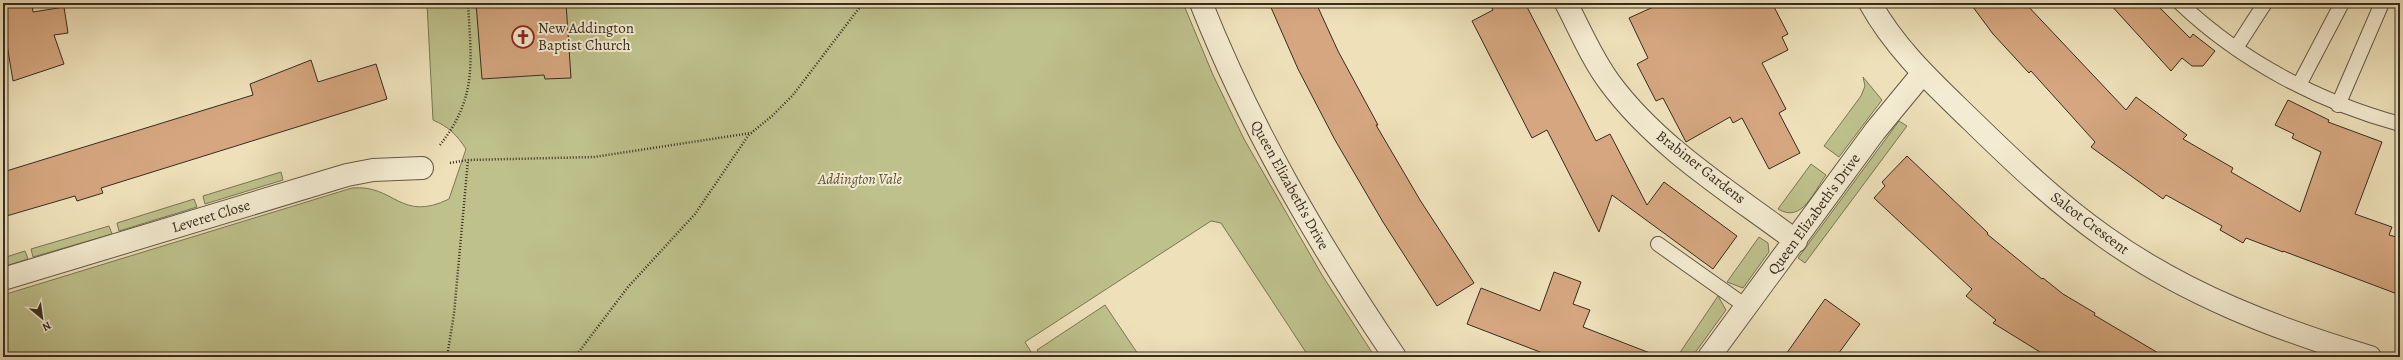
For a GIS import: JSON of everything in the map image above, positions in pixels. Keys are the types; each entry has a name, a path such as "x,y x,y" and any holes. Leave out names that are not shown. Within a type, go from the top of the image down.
{"street":[{"name":"Queen Elizabeth's Drive","path":"1200,3 1239,91 1282,175 1324,246 1395,357"},
{"name":"Brabiner Gardens","path":"1566,3 1606,77 1629,106 1680,154 1796,240"},
{"name":"Salcot Crescent","path":"1870,3 1889,34 1922,74 2042,187 2094,229 2131,255 2184,286 2249,316 2288,331 2370,357"},
{"name":"Queen Elizabeth's Drive","path":"1709,357 1895,105 1922,74"},
{"name":"Leveret Close","path":"3,279 347,175 374,170 422,168"}],"lane":[{"path":"2180,3 2213,32 2236,48 2299,85 2338,105 2400,124"},
{"path":"2236,48 2264,3"},
{"path":"2299,85 2342,3"},
{"path":"2338,105 2382,3"},
{"path":"1658,244 1746,307"}],"path":[{"path":"422,168 452,129 467,97 471,62 468,3"},
{"path":"575,357 628,287 695,214 751,133 772,116 792,95 862,3"},
{"path":"422,168 468,160 594,157 751,133"},
{"path":"447,357 455,307 468,160"}],"green space":[{"name":"Addington Vale","path":"427,3 1183,3 1213,75 1244,139 1322,275 1375,357 1309,357 1221,223 1211,221 1025,342 1034,357 3,357 3,295 352,188 367,188 378,191 408,205 419,207 433,205 449,199 466,149 452,132 433,120"},
{"path":"1863,77 1882,100 1839,157 1824,146 1861,96 1865,86"},
{"path":"1899,121 1907,126 1805,263 1798,258"},
{"path":"1811,164 1826,175 1812,197 1801,209 1794,212 1786,213 1778,209"},
{"path":"281,172 283,180 205,204 203,196"},
{"path":"194,199 197,207 119,231 117,223"},
{"path":"109,226 112,234 33,257 31,249"},
{"path":"1759,237 1768,243 1769,252 1743,288 1727,282"},
{"path":"25,251 28,259 3,267 3,258"},
{"path":"1718,296 1726,310 1692,357 1677,357"},
{"path":"1105,305 1140,357 1042,357 1037,350"}],"building":[{"path":"3,3 32,3 33,12 64,7 68,33 54,35 64,64 13,81 3,20"},
{"name":"New Addington Baptist Church","path":"476,3 566,3 571,78 545,79 544,75 482,79"},
{"path":"1269,3 1316,3 1338,51 1378,125 1376,125 1420,200 1474,283 1437,306 1383,222 1335,140 1298,69"},
{"path":"1489,3 1525,3 1596,141 1610,134 1647,205 1664,182 1737,236 1713,269 1612,195 1599,232 1547,130 1532,138 1472,21 1493,10"},
{"path":"1662,3 1772,3 1788,34 1782,37 1788,50 1762,63 1786,109 1779,113 1800,153 1769,169 1742,118 1733,123 1730,117 1686,142 1663,98 1656,101 1637,64 1648,58 1629,18"},
{"path":"1970,3 2025,3 2126,110 2136,97 2187,135 2183,139 2233,168 2231,172 2300,212 2321,152 2292,138 2294,134 2275,125 2288,100 2329,120 2328,122 2382,142 2355,214 2392,227 2389,235 2400,238 2400,295 2246,238 2243,243 2220,230 2222,226 2166,195 2163,199 2091,147 2095,142 2031,71 2029,73 1993,34"},
{"path":"2109,3 2155,3 2190,38 2193,34 2215,51 2203,66 2192,66 2182,58 2171,71"},
{"path":"311,60 318,82 376,64 387,99 101,188 103,193 77,201 75,196 3,217 3,172 253,95 250,84"},
{"path":"1907,156 1988,233 1987,234 2042,279 2043,278 2063,294 2095,313 2094,315 2165,357 2048,357 1993,323 1996,320 1966,296 1972,289 1874,198 1885,186 1882,182"},
{"path":"1554,272 1581,282 1573,304 1590,310 1583,327 1655,355 1654,357 1553,357 1467,324 1481,288 1540,311"},
{"path":"1825,299 1860,324 1836,357 1784,357"}],"place":[{"name":"New Addington Baptist Church","path":"523,37"}]}
